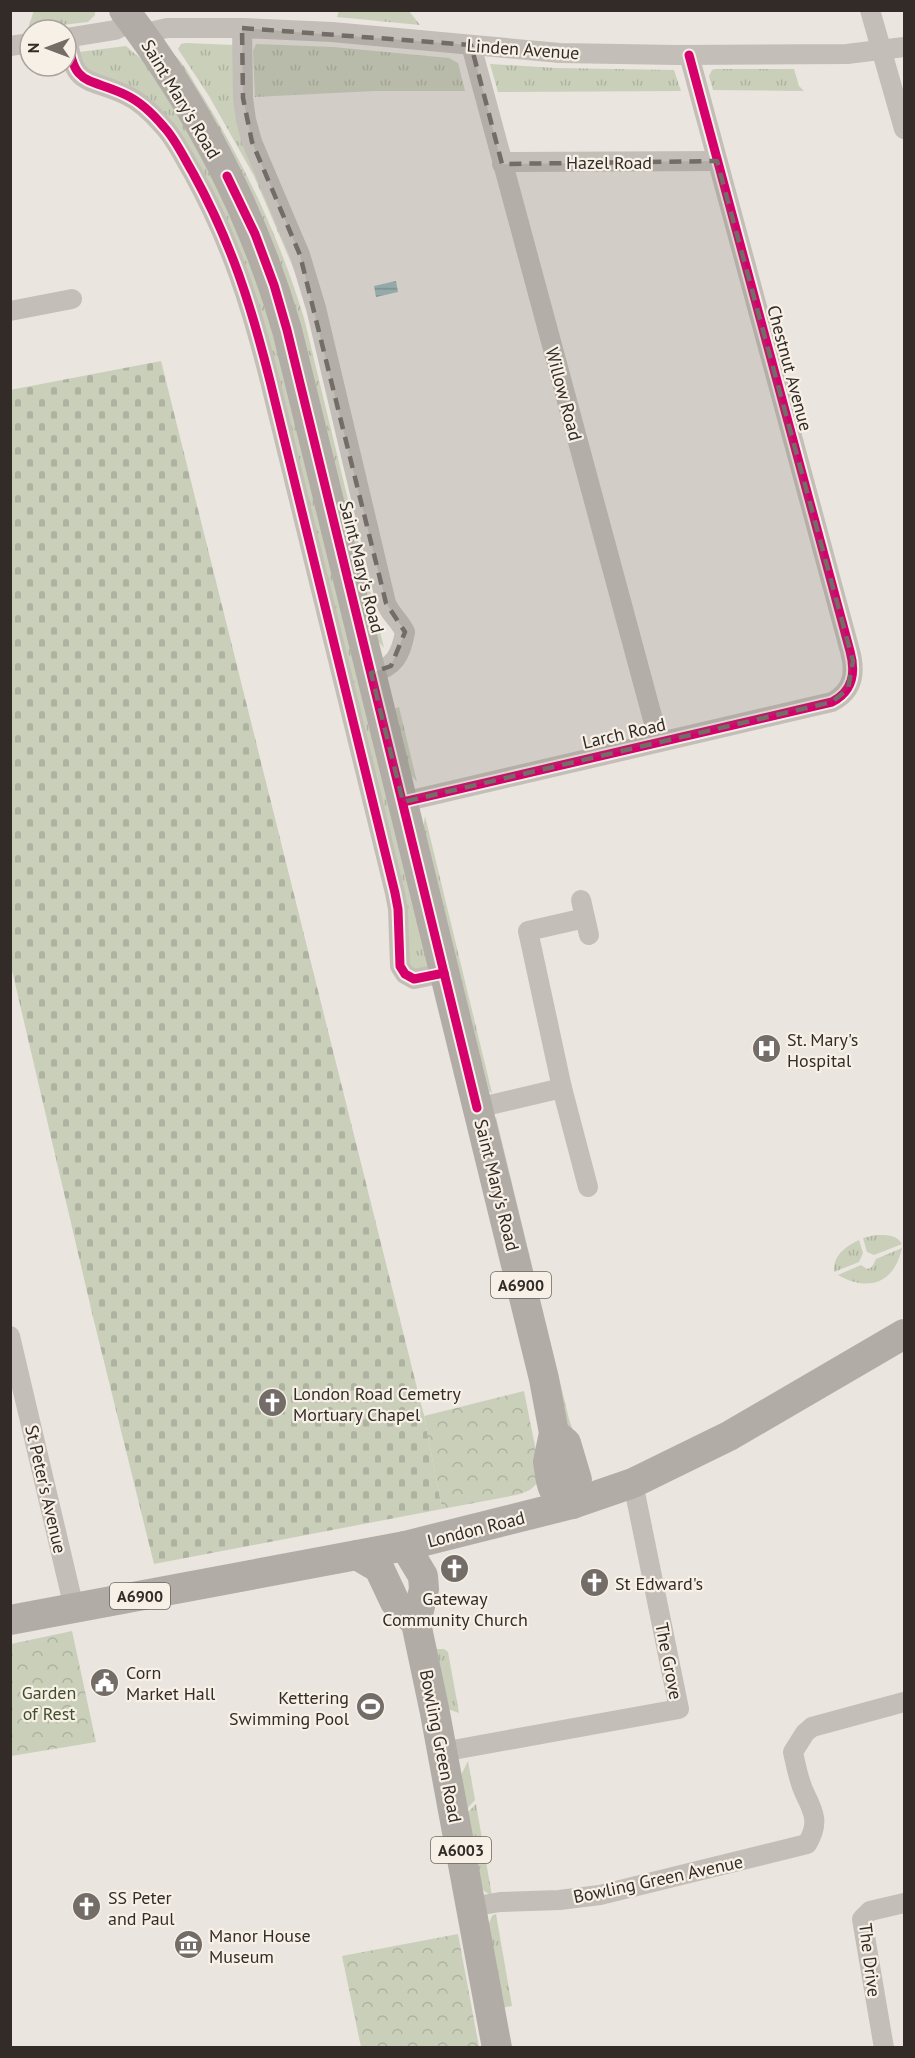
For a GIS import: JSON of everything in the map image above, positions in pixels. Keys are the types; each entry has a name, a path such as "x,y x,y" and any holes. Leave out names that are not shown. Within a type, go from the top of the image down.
{"main road":[{"name":"Saint Mary's Road","path":"133,23 190,109 227,176 255,234 274,285 287,330 544,1379 554,1433 548,1462 551,1481 553,1488 572,1504"},
{"name":"London Road","path":"10,1620 405,1546 572,1504 633,1483 729,1436 904,1334"},
{"path":"423,1576 434,1556 442,1549 446,1537"},
{"name":"Bowling Green Road","path":"405,1546 402,1586 424,1653 497,2048"},
{"path":"405,1546 423,1576"},
{"name":"A6003","path":"357,1555 379,1568 395,1602 411,1618"},
{"name":"Bowling Green Road","path":"411,1618 424,1589 423,1576"}],"street":[{"path":"870,10 904,129"},
{"name":"Linden Avenue","path":"78,36 116,30 133,23 154,31 167,28 242,28 332,32 560,53 847,54 904,47"},
{"name":"Saint Mary's Road","path":"242,28 243,98 252,142 300,255 316,308 386,603 389,611 405,632 397,658 391,666 371,673"},
{"name":"Willow Road","path":"471,45 659,742"},
{"name":"Chestnut Avenue","path":"689,55 850,651 854,669 848,689"},
{"name":"Saint Mary's Road","path":"78,72 85,80 105,86 137,101 166,128 206,197 228,244 251,308 265,360 390,870 398,909 400,966 405,974 414,979 444,973"},
{"name":"Hazel Road","path":"502,165 512,162 717,161"},
{"path":"10,311 72,299"},
{"name":"Larch Road","path":"403,802 832,702 841,698 848,689"},
{"path":"585,918 528,931 562,1088 588,1187"},
{"path":"477,1108 562,1088"},
{"name":"St Peter's Avenue","path":"10,1336 16,1383 74,1608"},
{"name":"The Grove","path":"442,1752 679,1709 633,1483"},
{"name":"Bowling Green Avenue","path":"471,1907 500,1902 600,1894 807,1844 814,1833 814,1820 812,1805 805,1794 793,1752 798,1743 812,1727 904,1702"},
{"name":"The Drive","path":"884,2048 862,1919 870,1911 904,1903"}],"highlighted area":[{"path":"242,28 471,45 502,164 717,161 853,661 848,689 832,702 403,802 371,673 391,666 405,632 386,603 300,255 252,142 243,98"}],"green space":[{"path":"34,10 95,11 95,15 88,22 78,23 78,18 31,18"},
{"path":"339,11 409,11 420,25 337,17"},
{"path":"181,44 234,45 237,98 299,269 295,272 254,176 209,96 178,49"},
{"path":"256,44 333,47 449,58 458,63 465,91 374,91 255,97 253,51"},
{"path":"126,46 149,66 166,90 251,248 431,957 427,969 418,972 407,966 283,403 192,156 83,68 79,52"},
{"path":"173,54 185,68 233,148 273,231 284,260 304,318 384,648 378,641 299,319 282,267 262,215 246,182"},
{"path":"490,64 556,68 674,70 681,91 498,92"},
{"path":"715,69 794,69 799,86 804,91 713,90 709,76"},
{"path":"161,361 424,1416 442,1509 154,1564 93,1317 11,966 10,390"},
{"path":"399,707 417,782 411,775 394,709"},
{"path":"425,816 492,1093 489,1091 423,830"},
{"path":"496,1117 569,1419 577,1443 577,1454 566,1420 494,1123"},
{"path":"875,1235 894,1237 902,1244 874,1255 867,1252 863,1238"},
{"path":"859,1240 863,1253 859,1262 834,1272 834,1266 841,1252"},
{"path":"902,1248 893,1270 878,1281 860,1283 838,1275 861,1265 867,1269 872,1267 876,1259"},
{"path":"524,1391 536,1451 538,1480 534,1486 516,1495 442,1509 424,1416"},
{"name":"Garden of Rest","path":"72,1631 96,1742 11,1756 11,1644"},
{"path":"435,1649 444,1649 448,1652 459,1713 445,1708"},
{"path":"468,1761 475,1800 466,1810 460,1777"},
{"path":"476,1804 492,1896 479,1884 466,1814"},
{"path":"496,1914 512,2006 501,2008 487,1927 492,1916"},
{"path":"458,1934 479,2047 361,2047 342,1956"}],"water":[{"path":"396,281 398,292 376,297 374,286"}],"cycle path":[{"path":"403,802 832,702 849,687 853,667 850,651 689,55"},
{"path":"78,71 85,78 137,101 168,132 180,149 229,249 239,274 270,381 395,893 398,909 400,966 405,974 414,979 444,973"},
{"path":"227,176 255,234 274,285 287,330 477,1108"}],"place":[{"name":"St. Mary's Hospital","path":"766,1049"},
{"name":"London Road Cemetry Mortuary Chapel","path":"272,1403"},
{"name":"Gateway Community Church","path":"455,1569"},
{"name":"St Edward's","path":"594,1583"},
{"name":"Corn Market Hall","path":"105,1682"},
{"name":"Kettering Swimming Pool","path":"370,1707"},
{"name":"SS Peter and Paul","path":"87,1907"},
{"name":"Manor House Museum","path":"188,1945"}]}
